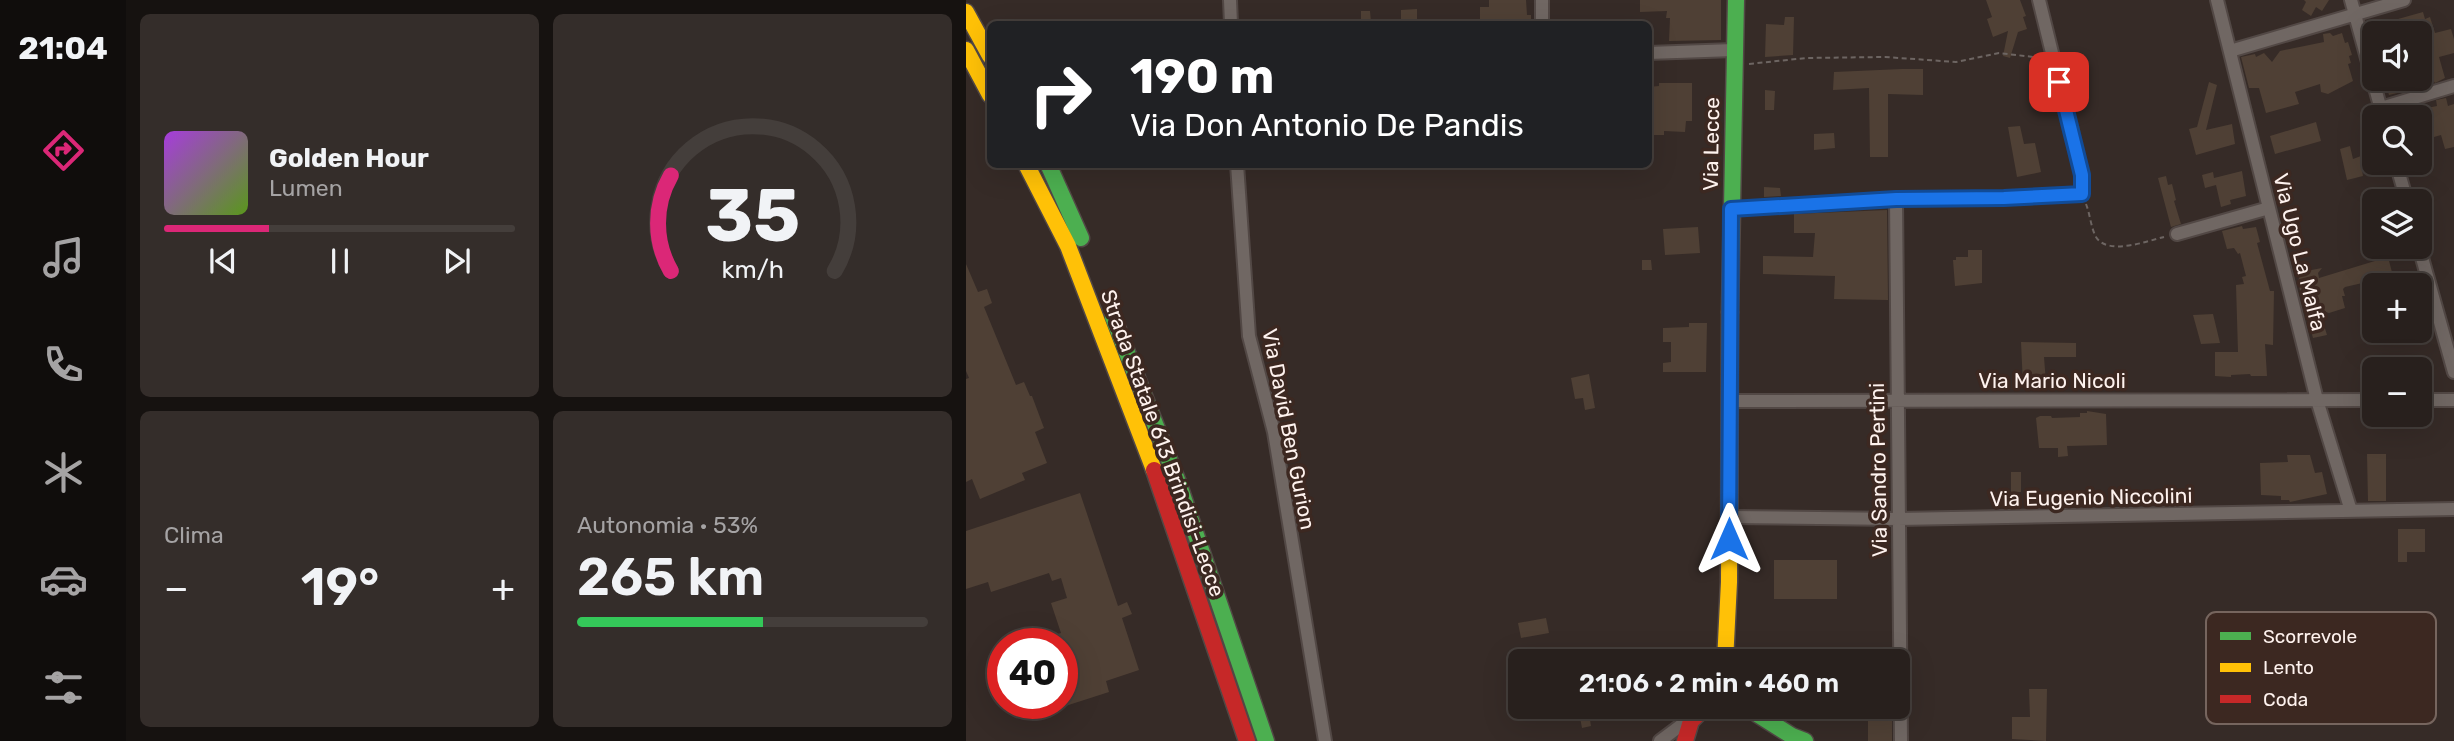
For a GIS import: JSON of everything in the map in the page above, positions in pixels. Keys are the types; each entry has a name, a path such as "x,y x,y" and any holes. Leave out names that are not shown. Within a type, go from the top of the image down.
{"main road":[{"name":"Via Lecce","path":"1726,649 1729,582 1731,209 1736,0"},
{"path":"966,12 987,50"},
{"path":"966,50 987,89"},
{"name":"Strada Statale 613 Brindisi-Lecce","path":"1028,168 1068,246 1161,488 1247,741"},
{"path":"1050,168 1089,256"},
{"name":"Strada Statale 613 Brindisi-Lecce","path":"1109,307 1179,485 1266,741"},
{"name":"Via Lecce","path":"1729,582 1736,649"},
{"path":"1685,741 1689,724 1693,719"},
{"path":"1759,719 1764,724 1767,741"},
{"path":"1766,719 1805,741"}],"street":[{"path":"1230,0 1231,21"},
{"path":"1542,0 1542,21"},
{"path":"1731,209 1896,199 2082,194 2082,175 2039,0"},
{"name":"Via Ugo La Malfa","path":"2217,0 2317,400 2351,511"},
{"path":"2351,0 2380,105"},
{"path":"2230,51 2404,0"},
{"path":"1652,53 1734,58"},
{"path":"2401,105 2454,86"},
{"name":"Via David Ben Gurion","path":"1237,168 1249,336 1275,432 1325,741"},
{"name":"Via Sandro Pertini","path":"1896,199 1901,741"},
{"path":"2177,234 2269,208"},
{"path":"2422,259 2454,372"},
{"name":"Via Mario Nicoli","path":"1730,401 2362,400"},
{"path":"2432,400 2454,400"},
{"name":"Via Eugenio Niccolini","path":"1729,517 1898,519 2454,509"},
{"path":"1660,741 1689,719"}],"path":[{"path":"1734,58 1885,57 1956,62 1999,53 2053,58"},
{"path":"2082,194 2096,237 2107,245 2123,247 2177,234"}],"building":[{"path":"1489,0 1526,0 1527,15 1531,15 1531,21 1480,21 1480,7 1489,7"},
{"path":"1640,0 1721,0 1721,40 1669,41 1670,18 1666,18 1667,11 1640,12"},
{"path":"1986,0 2020,0 2027,29 2018,32 2010,58 2003,56 2008,31 1993,37 1987,19 1992,17"},
{"path":"2304,0 2329,0 2322,11 2316,7 2311,16 2302,10 2306,2"},
{"path":"1417,9 1417,19 1401,20 1401,10"},
{"path":"1361,11 1370,11 1371,21 1361,21"},
{"path":"2423,12 2425,19 2430,17 2431,21 2399,21 2398,19"},
{"path":"1785,17 1794,17 1793,55 1765,57 1766,24 1784,25"},
{"path":"2432,23 2435,33 2451,29 2454,39 2454,53 2439,57 2445,78 2435,83"},
{"path":"2330,33 2333,36 2342,33 2345,43 2348,42 2352,55 2349,56 2351,63 2348,64 2353,81 2328,94 2321,92 2320,84 2295,92 2299,104 2266,113 2259,88 2249,88 2241,57 2255,54 2256,57 2264,53 2272,62 2280,51 2324,42 2323,34"},
{"path":"1923,69 1923,95 1888,94 1888,157 1870,157 1869,88 1833,90 1834,72"},
{"path":"2209,82 2217,85 2206,130 2232,124 2235,144 2196,155 2189,129 2197,127"},
{"path":"1659,83 1692,83 1692,121 1686,121 1685,132 1664,131 1664,135 1652,135 1652,87 1659,86"},
{"path":"1765,90 1775,91 1774,110 1765,110"},
{"path":"2388,91 2406,91 2389,95"},
{"path":"2446,98 2448,106 2454,104 2454,147 2445,149 2441,135 2432,138 2432,107 2437,106 2436,100"},
{"path":"2316,122 2321,141 2275,154 2270,136"},
{"path":"2020,126 2024,144 2035,143 2041,172 2017,177 2008,127"},
{"path":"1834,133 1835,148 1814,150 1814,134"},
{"path":"2350,146 2353,159 2361,156 2363,176 2347,180 2340,149"},
{"path":"2242,171 2246,196 2230,200 2231,204 2221,207 2216,185 2205,188 2202,175 2213,172 2214,178"},
{"path":"2166,176 2168,185 2172,184 2181,224 2171,227 2158,178"},
{"path":"1764,187 1780,188 1781,196 1764,197"},
{"path":"1887,210 1888,300 1834,299 1835,276 1763,274 1763,256 1813,257 1815,233 1794,233 1794,214"},
{"path":"2242,226 2243,229 2256,227 2260,242 2257,243 2270,291 2274,291 2273,345 2265,344 2267,376 2215,376 2215,352 2238,352 2236,285 2244,284 2242,277 2246,276 2240,253 2234,248 2227,249 2222,231"},
{"path":"1698,227 1700,253 1665,255 1663,229"},
{"path":"1968,250 1982,250 1982,283 1955,286 1953,260 1956,260 1956,257 1968,257"},
{"path":"2381,259 2389,259 2392,273 2362,273 2362,283 2343,289 2345,308 2329,313 2314,308 2308,282 2300,291 2298,281 2301,272 2322,268 2318,273 2319,278"},
{"path":"1642,260 1651,260 1652,270 1642,270"},
{"path":"966,264 978,292 987,289 992,303 984,307 1016,385 1024,382 1032,396 1044,428 1035,432 1047,463 1022,473 1025,480 980,499 972,479 966,482 966,379 969,378 966,371"},
{"path":"2213,314 2220,343 2201,344 2193,315"},
{"path":"2323,322 2327,335 2313,338 2309,324"},
{"path":"1689,323 1707,323 1706,372 1663,372 1663,363 1671,362 1671,342 1663,342 1663,328 1689,327"},
{"path":"2021,342 2076,343 2076,357 2044,357 2046,383 2023,385"},
{"path":"1589,374 1595,408 1585,410 1583,398 1575,399 1571,378"},
{"path":"2087,411 2106,414 2107,445 2067,446 2068,456 2058,457 2058,448 2039,448 2036,418 2080,417 2080,413"},
{"path":"2367,454 2386,454 2386,501 2368,501"},
{"path":"2287,455 2310,455 2315,473 2322,472 2327,494 2290,502 2281,500 2281,496 2261,495 2260,463 2288,462"},
{"path":"2011,472 2021,472 2021,492 2011,492"},
{"path":"1080,493 1118,606 1127,602 1132,614 1122,618 1139,670 1106,681 1109,692 1078,702 1078,628 1059,628 1051,603 1067,598 1061,578 1052,581 1049,573 991,592 988,582 966,589 966,531"},
{"path":"2398,529 2425,529 2425,552 2407,552 2407,562 2398,562"},
{"path":"1774,560 1837,560 1837,599 1774,599"},
{"path":"1546,618 1549,633 1521,638 1518,623"},
{"path":"1891,648 1891,649 1775,649"},
{"path":"2029,689 2047,689 2046,741 2012,739 2012,717 2030,717"},
{"path":"1580,719 1590,719 1591,726 1582,728"},
{"path":"1868,719 1892,719 1892,741 1868,741"}],"traffic: fast":[{"path":"1730,312 1736,0"},
{"path":"1050,168 1081,238"},
{"path":"1113,317 1179,485 1266,741"},
{"path":"1765,719 1805,741"}],"traffic: slow":[{"path":"966,12 987,50"},
{"path":"966,50 987,89"},
{"path":"1028,168 1068,246 1154,470"},
{"path":"1726,649 1729,582 1730,312"}],"traffic: jam":[{"path":"1154,470 1247,741"},
{"path":"1685,741 1693,719"}],"route":[{"path":"1729,539 1731,209 1896,199 2082,194 2082,175 2059,82"}]}
